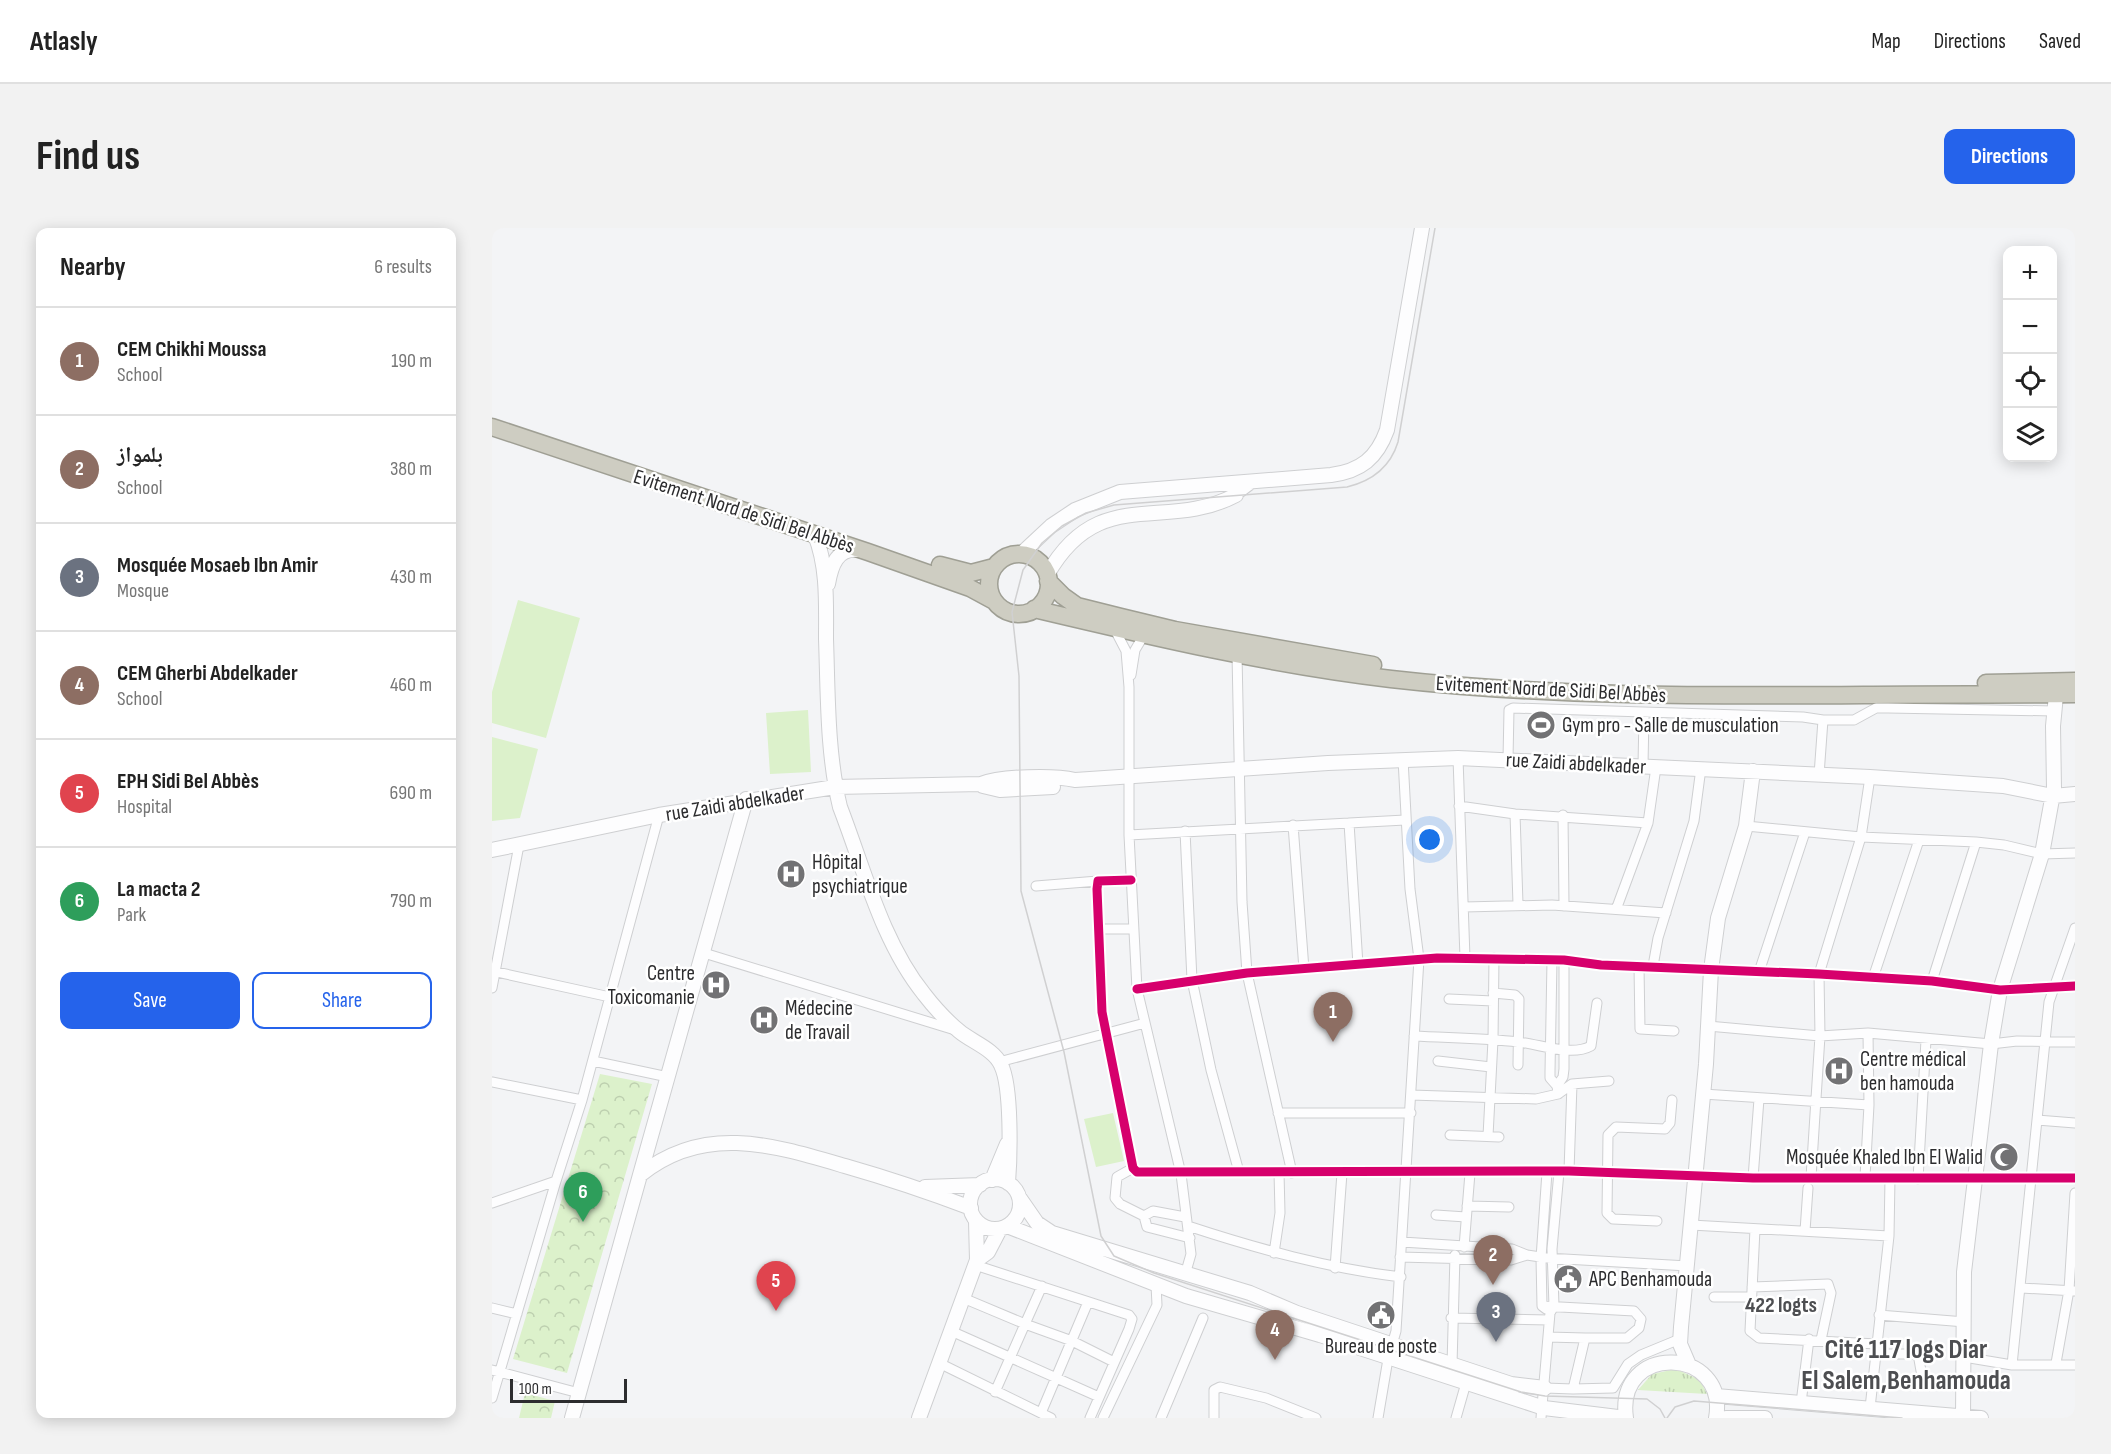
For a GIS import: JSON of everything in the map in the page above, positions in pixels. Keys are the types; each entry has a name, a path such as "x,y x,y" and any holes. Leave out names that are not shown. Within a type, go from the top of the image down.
{"highway":[{"name":"Evitement Nord de Sidi Bel Abbès","path":"492,415 954,570 971,573 994,567"},
{"name":"Evitement Nord de Sidi Bel Abbès","path":"492,427 868,552 970,588 994,601"},
{"path":"1021,554 1038,561 1048,578 1046,597 1034,609 1012,613 994,601 989,588 994,567 1010,555 1021,554"},
{"name":"Evitement Nord de Sidi Bel Abbès","path":"1048,578 1063,596 1077,606 1225,639 1410,670 1507,678 1679,686 2075,681"},
{"name":"Evitement Nord de Sidi Bel Abbès","path":"1034,609 1237,654 1388,679 1454,685 1653,695 2055,703 2075,694"}],"main road":[{"path":"1021,554 1061,519 1107,496 1132,490 1249,483 1344,473 1364,465 1377,453 1387,430 1422,228"},
{"path":"1048,578 1059,554 1076,536 1102,521 1132,514 1196,508 1224,502 1249,483"},
{"path":"1221,484 1224,502"},
{"path":"815,535 820,552 826,595 827,683 835,787 840,807 891,938 924,994 957,1030 991,1053 999,1062 1005,1077 1008,1183 1037,1223 1052,1233 1250,1293 1297,1313 1452,1365 1511,1384 1545,1388"},
{"path":"826,595 836,559 849,550 868,552"},
{"path":"1963,1417 1964,1272 1991,1044 2000,990 2042,854 2053,796 2055,703"},
{"name":"rue Zaidi abdelkader","path":"492,850 660,815 835,787 981,784 995,790 1019,790 1056,786 1075,780 1403,759 1508,759 1701,768 2003,786 2053,796 2075,794"},
{"path":"1689,1365 1680,1344 1703,1094 1711,970 1718,918 1746,826 1753,771"},
{"path":"572,1418 746,800"},
{"path":"640,1176 658,1161 682,1151 736,1142 769,1146 914,1186 974,1214 987,1228 1003,1227 1156,1285 1466,1383 1543,1413 1626,1418 1626,1397 1635,1378 1643,1371 1663,1362 1689,1365 1706,1377 1716,1396 1716,1418"},
{"path":"919,1418 976,1262 972,1195 986,1183 1007,1144"},
{"path":"914,1186 1008,1183"},
{"path":"976,1262 988,1252 1003,1227 1018,1214 1019,1197"},
{"path":"1663,1362 1676,1341 1681,1327"},
{"path":"1716,1396 1981,1418"},
{"path":"1726,1418 1766,1418"}],"street":[{"path":"1114,628 1126,651 1129,687 1131,777 1129,835 1137,989 1181,1173 1191,1259 1185,1275"},
{"path":"1129,687 1135,650 1143,635"},
{"path":"1237,654 1247,973 1292,1173"},
{"path":"1617,908 1648,822 1649,714 1653,695"},
{"path":"1508,759 1509,710 1513,708 1803,717 1848,721 1876,708 2055,703"},
{"path":"1819,775 1823,720"},
{"path":"1458,758 1465,958"},
{"path":"1378,1418 1388,1359 1393,1345 1401,1277 1400,1257 1411,1113 1419,959 1410,889 1403,759"},
{"path":"1653,966 1666,913 1694,821 1701,768"},
{"path":"1811,1177 1820,1036 1819,974 1861,837 1870,777"},
{"path":"1459,806 1515,813 1648,822"},
{"path":"1515,813 1518,904"},
{"path":"492,1398 496,1371 517,1314 582,1100 660,815"},
{"path":"1563,815 1564,906"},
{"path":"1129,835 1241,827 1406,820"},
{"path":"1349,822 1358,965"},
{"path":"1293,825 1304,969"},
{"path":"1746,826 1861,837 2004,844 2042,854 2075,853"},
{"path":"1185,831 1192,980 1210,1070 1239,1172"},
{"path":"1759,972 1805,832"},
{"path":"1873,978 1919,840"},
{"path":"1932,981 1976,842"},
{"path":"492,988 519,845"},
{"path":"1036,886 1131,880"},
{"path":"1098,881 1102,1012 1133,1168 1143,1174 1569,1171 1753,1178 2075,1178"},
{"path":"1464,907 1518,904 1617,908 1666,913"},
{"path":"2012,1365 2033,1178 2049,1002 2075,928"},
{"path":"1098,929 1133,929"},
{"path":"704,953 957,1030"},
{"path":"1137,989 1247,973 1419,959 1465,958 1564,960 1711,970 1819,974 1932,981 2000,990 2075,986"},
{"path":"1488,1136 1494,958"},
{"path":"1552,960 1550,1078 1557,1090"},
{"path":"1557,1090 1563,1077 1564,960"},
{"path":"1639,966 1640,1029 1674,1031"},
{"path":"494,972 610,997"},
{"path":"1449,999 1518,996 1518,1065"},
{"path":"1414,1036 1519,1042 1550,1048 1584,1050 1591,1046 1597,1003"},
{"path":"999,1062 1145,1023"},
{"path":"1708,1026 1820,1036 1868,1033 1926,1040 1991,1044 2017,1041 2075,1042"},
{"path":"1865,1177 1869,1105 1868,1033"},
{"path":"1918,1179 1926,1040"},
{"path":"593,1061 668,1077"},
{"path":"1438,1061 1491,1067"},
{"path":"1412,1095 1546,1099 1557,1090 1572,1084 1608,1081"},
{"path":"492,1082 582,1100"},
{"path":"1569,1171 1572,1084"},
{"path":"1703,1094 1869,1105"},
{"path":"1753,1178 1759,1099"},
{"path":"1657,1221 1610,1217 1607,1213 1610,1131 1616,1127 1665,1129 1670,1123 1672,1100"},
{"path":"1278,1113 1411,1113"},
{"path":"2037,1120 2075,1123"},
{"path":"1449,1135 1499,1137"},
{"path":"1133,1168 1117,1177 1115,1198 1120,1204 1144,1216 1147,1227 1190,1238"},
{"path":"1274,1253 1280,1213 1279,1172"},
{"path":"1547,1172 1541,1258 1542,1306 1551,1313"},
{"path":"1543,1413 1559,1172"},
{"path":"1335,1268 1342,1173"},
{"path":"1452,1365 1451,1318 1455,1259 1466,1217 1470,1173"},
{"path":"1870,1408 1889,1236 1890,1178"},
{"path":"492,1203 556,1181"},
{"path":"1805,1231 1808,1188"},
{"path":"2056,1363 2072,1291 2075,1194"},
{"path":"1467,1206 1509,1207"},
{"path":"1144,1216 1153,1210 1274,1253 1335,1268 1401,1277"},
{"path":"1436,1215 1466,1217"},
{"path":"1691,1225 1889,1236"},
{"path":"1755,1229 1751,1297 1752,1335 1759,1338 1821,1340 1918,1354 1923,1382 1963,1386"},
{"path":"1402,1242 1512,1249 1527,1256 1541,1258 1688,1266"},
{"path":"1400,1257 1511,1260 1527,1256"},
{"path":"976,1262 1129,1315 1132,1319 1090,1418"},
{"path":"1752,1287 1828,1284 1831,1293 1821,1340"},
{"path":"1103,1418 1157,1305 1156,1285"},
{"path":"995,1392 1042,1286"},
{"path":"2021,1288 2072,1291"},
{"path":"1714,1297 1751,1297"},
{"path":"963,1298 1072,1341 1114,1362"},
{"path":"1041,1413 1088,1302"},
{"path":"492,1308 517,1314"},
{"path":"1451,1318 1634,1311 1641,1319 1639,1328 1627,1338 1548,1337"},
{"path":"1879,1315 1965,1322"},
{"path":"1161,1418 1203,1318"},
{"path":"951,1331 1010,1355 1099,1397"},
{"path":"1573,1389 1585,1338"},
{"path":"1801,1403 1809,1339"},
{"path":"1545,1388 1613,1388 1628,1364 1641,1355 1676,1341"},
{"path":"1964,1357 2012,1365 2056,1363 2075,1365"},
{"path":"939,1363 1051,1418"},
{"path":"496,1371 579,1393"},
{"path":"1456,1418 1466,1383"},
{"path":"1214,1418 1214,1390 1220,1387 1266,1398 1316,1418"}],"green space":[{"path":"518,600 580,618 546,738 492,723 492,692"},
{"path":"808,710 811,772 770,774 766,713"},
{"path":"492,737 538,749 520,818 492,821"},
{"path":"600,1074 652,1084 567,1373 513,1359"},
{"path":"1113,1113 1124,1161 1096,1167 1084,1119"},
{"path":"1676,1369 1700,1380 1707,1394 1638,1390 1652,1374"},
{"path":"525,1393 555,1401 551,1418 519,1418"}],"tram line":[{"path":"1435,228 1398,442 1390,459 1379,472 1347,487 1114,505 1086,513 1062,526 1042,543 1023,570 1012,612 1019,676 1021,891 1064,1052 1101,1236 1114,1256 1154,1273 1521,1392 1545,1396 1647,1399 1660,1409 1665,1418"},
{"path":"1667,1418 1675,1407 1694,1401 1902,1418"}],"cycle path":[{"path":"1131,880 1098,881 1097,889 1102,1012 1133,1168 1137,1172 1569,1171 1753,1178 2075,1178"},
{"path":"1137,989 1247,973 1437,958 1564,960 1601,965 1819,974 1932,981 2000,990 2075,986"}],"place":[{"name":"Gym pro - Salle de musculation","path":"1541,725"},
{"name":"Hôpital psychiatrique","path":"791,874"},
{"name":"Centre Toxicomanie","path":"716,985"},
{"name":"Médecine de Travail","path":"764,1020"},
{"name":"CEM Chikhi Moussa","path":"1333,1042"},
{"name":"Centre médical ben hamouda","path":"1839,1071"},
{"name":"Mosquée Khaled Ibn El Walid","path":"2004,1157"},
{"name":"La macta 2","path":"583,1222"},
{"name":"APC Benhamouda","path":"1568,1279"},
{"name":"بلمواز","path":"1493,1285"},
{"name":"EPH Sidi Bel Abbès","path":"776,1311"},
{"name":"Bureau de poste","path":"1381,1315"},
{"name":"Mosquée Mosaeb Ibn Amir","path":"1496,1342"},
{"name":"CEM Gherbi Abdelkader","path":"1275,1360"}],"district":[{"name":"422 logts","path":"1781,1304"},
{"name":"Cité 117 logs Diar El Salem,Benhamouda","path":"1906,1364"}]}
